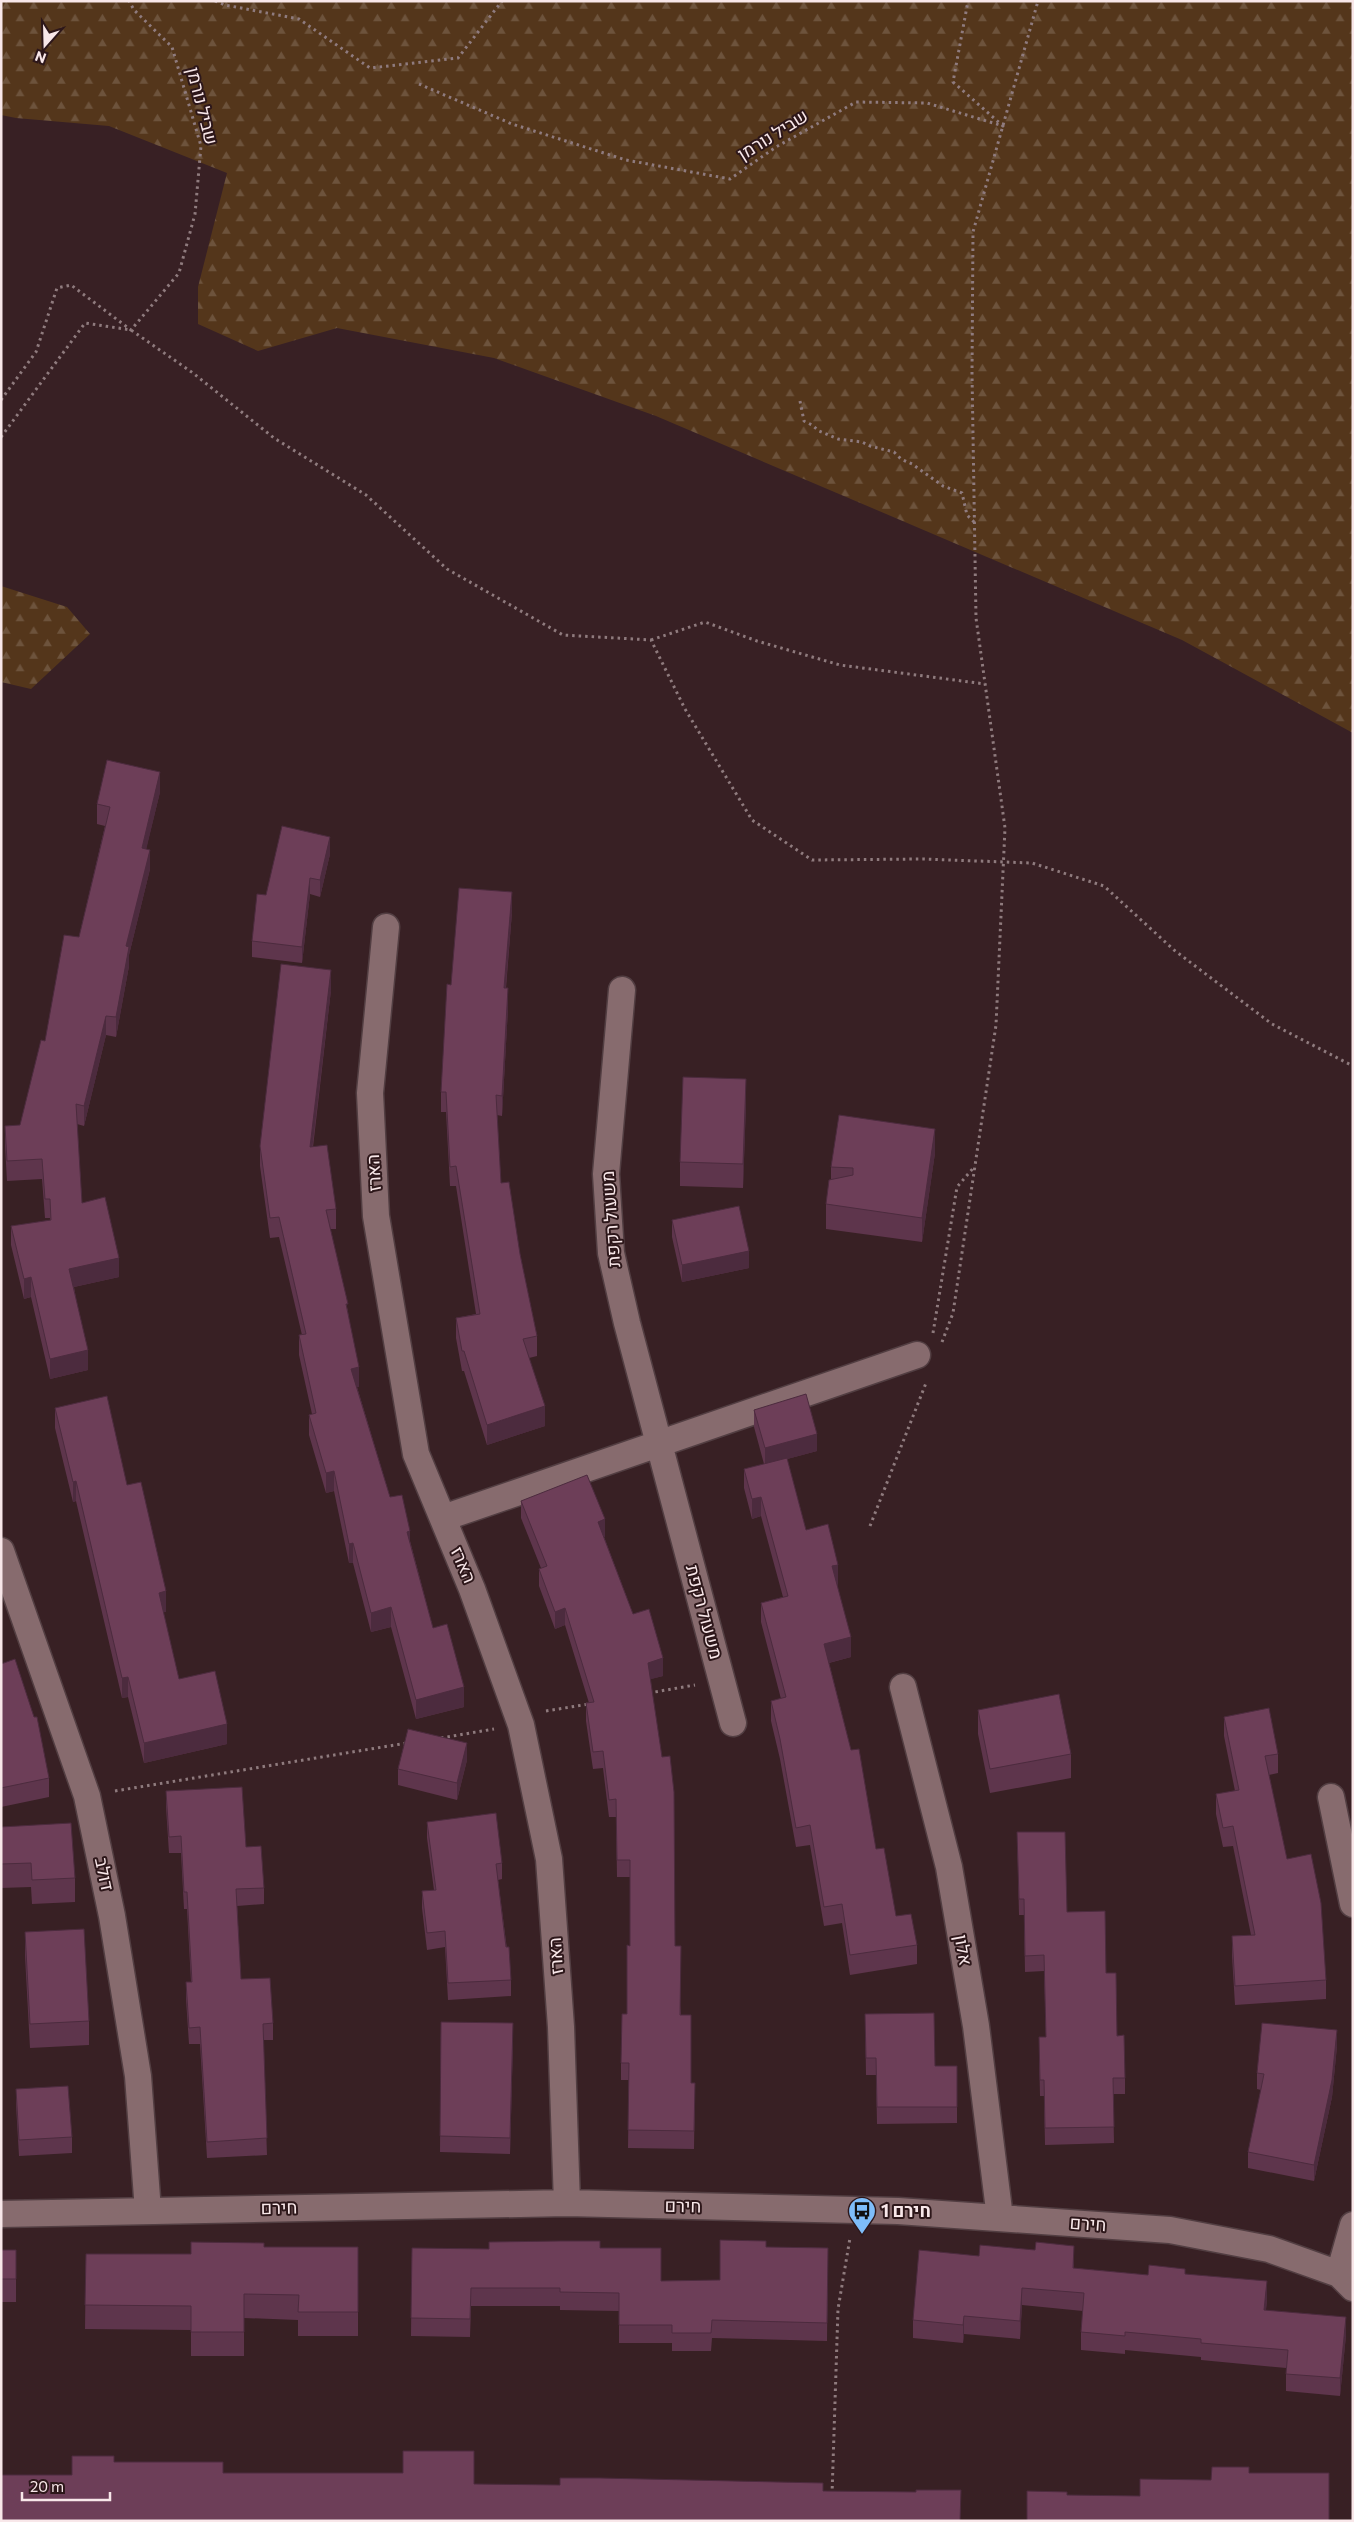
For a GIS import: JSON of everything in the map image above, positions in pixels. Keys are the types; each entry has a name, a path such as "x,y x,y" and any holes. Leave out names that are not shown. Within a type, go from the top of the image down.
{"street":[{"name":"הארז","path":"386,927 370,1093 376,1216 416,1454 472,1589 520,1721 549,1859 561,2027 567,2203"},
{"name":"משעול רקפת","path":"622,990 606,1174 611,1253 627,1323 733,1723"},
{"path":"443,1518 660,1444 928,1361"},
{"name":"דולב","path":"1,1551 87,1796 112,1916 138,2076 148,2211"},
{"name":"אלון","path":"903,1687 949,1868 976,2026 1000,2218"},
{"path":"1331,1796 1353,1904"},
{"name":"חירם","path":"1,2214 567,2203 855,2210 1170,2230 1269,2249 1346,2281"},
{"path":"1346,2281 1353,2225"}],"path":[{"name":"שביל נורמן","path":"129,1 134,10 172,47 201,146 196,214 179,273 131,330"},
{"path":"215,1 225,6 299,19 370,68 458,58 502,1"},
{"path":"968,1 953,82 1003,126"},
{"path":"870,1526 928,1361 953,1314 996,1025 1005,828 976,618 973,232 1038,1"},
{"name":"שביל נורמן","path":"419,84 512,124 616,157 730,179 776,146 856,102 927,103 1003,126"},
{"path":"1,400 36,352 57,288 71,285 193,373 274,438 366,496 447,569 563,635 651,640 705,622 757,641 840,666 985,684"},
{"path":"1,437 85,324 131,330"},
{"path":"800,401 804,422 812,424 819,431 838,439 862,442 894,452 900,459 912,464 943,486 962,493 967,515 974,522"},
{"path":"651,640 685,709 752,820 812,860 923,859 1032,862 1104,886 1174,950 1272,1024 1353,1066"},
{"path":"928,1361 921,1338 934,1332 957,1187 975,1166"},
{"path":"644,1694 722,1680"},
{"path":"433,1739 520,1721 596,1702"},
{"path":"87,1796 413,1743"},
{"path":"832,2502 838,2309 855,2210"}],"green space":[{"path":"1,1 1353,1 1353,733 1182,640 656,416 494,358 337,328 258,351 198,324 198,287 227,173 109,126 1,115"},
{"path":"1,586 67,607 90,634 31,689 1,682"}],"building":[{"path":"107,760 160,772 142,848 150,850 126,946 129,947 116,1017 106,1016 84,1106 76,1104 82,1203 105,1197 119,1258 69,1269 88,1350 50,1359 31,1277 24,1279 11,1226 51,1220 50,1199 45,1199 42,1159 7,1161 5,1126 20,1125 41,1040 45,1041 64,935 79,937 110,807 97,804"},
{"path":"282,826 330,837 320,880 310,878 302,947 252,941 257,894 266,895"},
{"path":"459,888 512,892 504,988 508,988 502,1096 496,1095 501,1183 509,1182 520,1254 537,1336 523,1339 545,1406 487,1425 464,1351 462,1351 456,1318 480,1314 456,1166 450,1167 446,1092 441,1092 447,984 451,985"},
{"path":"281,964 331,970 310,1147 327,1145 336,1209 326,1210 348,1304 346,1304 359,1367 351,1369 390,1497 402,1495 410,1531 407,1532 433,1628 447,1624 464,1687 416,1700 391,1607 371,1613 353,1543 349,1544 334,1471 326,1473 309,1415 316,1413 299,1335 306,1334 279,1217 270,1218 260,1146"},
{"path":"683,1077 746,1079 743,1164 680,1162"},
{"path":"839,1115 935,1129 922,1218 826,1204 829,1180 853,1175 853,1168 831,1167"},
{"path":"739,1206 749,1251 682,1265 672,1220"},
{"path":"806,1394 817,1434 765,1448 754,1410"},
{"path":"107,1396 127,1485 141,1482 166,1591 159,1593 179,1679 215,1671 227,1724 144,1743 128,1677 122,1678 76,1481 73,1482 55,1408"},
{"path":"787,1458 806,1530 828,1524 838,1565 832,1566 851,1637 824,1644 851,1750 859,1749 876,1849 884,1848 896,1916 911,1914 917,1945 850,1955 842,1904 824,1907 810,1825 796,1828 771,1701 786,1697 761,1603 788,1596 761,1497 752,1499 744,1469"},
{"path":"587,1475 605,1519 598,1522 633,1614 649,1609 663,1658 648,1663 662,1757 670,1756 674,1792 675,1946 681,1946 680,2015 691,2015 691,2083 695,2083 694,2131 628,2130 629,2063 621,2063 622,2014 627,2014 627,1945 630,1946 630,1860 617,1860 616,1799 609,1800 603,1751 593,1752 586,1703 594,1702 565,1608 555,1612 539,1569 547,1566 521,1501"},
{"path":"15,1659 34,1717 37,1717 49,1778 1,1788 1,1664"},
{"path":"1059,1694 1071,1754 990,1769 978,1710"},
{"path":"1269,1708 1278,1754 1265,1756 1287,1859 1311,1854 1321,1903 1326,1980 1235,1986 1232,1936 1255,1935 1233,1826 1223,1828 1216,1794 1239,1790 1224,1717"},
{"path":"408,1729 467,1743 457,1783 398,1769"},
{"path":"242,1787 246,1847 261,1846 264,1888 236,1889 241,1979 270,1978 273,2023 263,2024 267,2138 207,2142 200,2027 189,2028 186,1982 192,1982 187,1892 184,1892 181,1836 169,1837 166,1791"},
{"path":"496,1813 502,1863 496,1864 506,1947 509,1947 511,1980 448,1983 445,1931 427,1933 422,1891 436,1890 427,1822"},
{"path":"71,1823 75,1878 32,1880 31,1863 1,1864 1,1827"},
{"path":"1017,1832 1065,1832 1067,1912 1105,1911 1106,1973 1116,1973 1117,2036 1124,2035 1125,2078 1113,2078 1114,2127 1045,2128 1044,2080 1040,2080 1039,2037 1046,2037 1044,1955 1025,1956 1024,1899 1019,1899"},
{"path":"84,1929 89,2021 30,2024 25,1932"},
{"path":"934,2013 935,2066 957,2066 957,2107 877,2107 876,2058 866,2058 865,2014"},
{"path":"441,2022 513,2023 510,2138 440,2136"},
{"path":"1262,2023 1337,2030 1332,2080 1314,2165 1248,2152 1264,2074 1257,2073"},
{"path":"68,2086 72,2137 19,2140 16,2089"},
{"path":"720,2240 766,2241 766,2247 828,2248 827,2323 712,2320 711,2333 672,2333 672,2325 619,2325 619,2293 560,2292 560,2288 471,2288 470,2319 411,2318 412,2248 489,2249 489,2242 600,2241 600,2248 661,2248 661,2281 720,2280"},
{"path":"191,2242 264,2243 264,2247 358,2247 358,2312 298,2312 299,2295 244,2294 244,2332 191,2332 191,2306 85,2305 86,2254 191,2254"},
{"path":"1036,2242 1074,2246 1073,2268 1148,2275 1149,2265 1185,2269 1185,2274 1267,2281 1264,2310 1346,2317 1340,2378 1286,2374 1288,2350 1201,2343 1201,2339 1125,2332 1125,2336 1081,2332 1084,2293 1022,2288 1020,2321 964,2316 963,2325 913,2320 919,2250 979,2256 980,2245 1035,2250"},
{"path":"1,2250 16,2250 16,2279 1,2279"},
{"path":"403,2451 474,2451 474,2484 560,2485 560,2478 600,2478 823,2483 823,2491 916,2492 916,2490 961,2490 960,2521 1,2521 1,2475 72,2475 72,2456 114,2456 114,2462 223,2462 223,2473 403,2473"},
{"path":"1212,2467 1249,2467 1249,2473 1329,2473 1329,2521 1027,2521 1027,2491 1067,2492 1067,2495 1140,2496 1140,2479 1211,2480"}],"place":[{"name":"חירם 1","path":"862,2235"}]}
